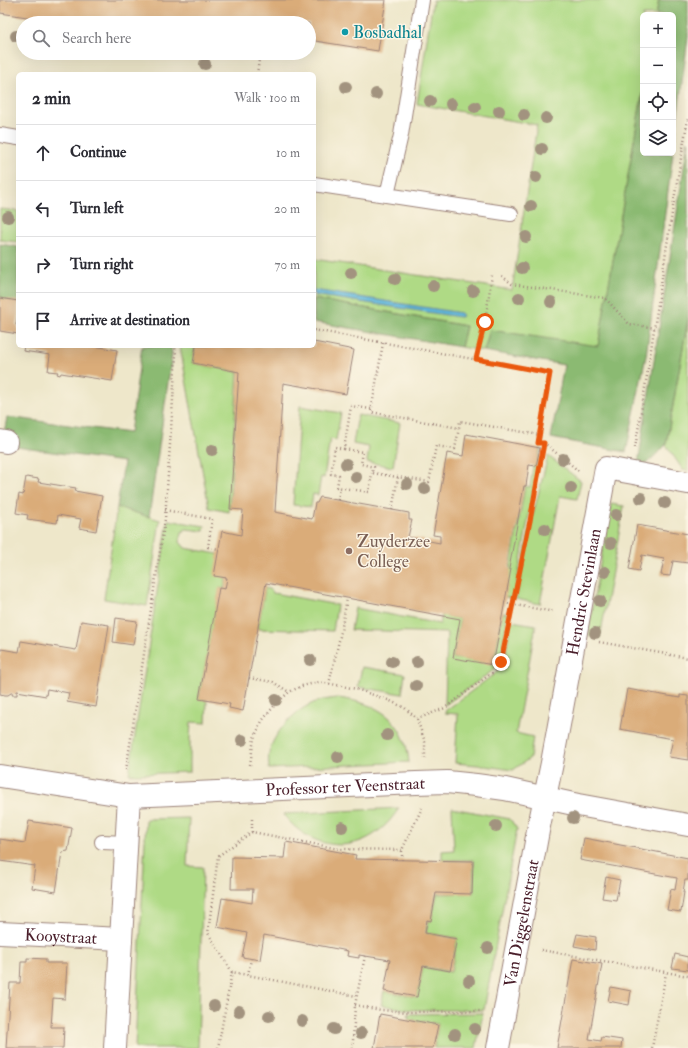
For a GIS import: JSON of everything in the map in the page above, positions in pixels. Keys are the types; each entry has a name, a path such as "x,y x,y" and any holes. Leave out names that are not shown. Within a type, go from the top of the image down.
{"street":[{"name":"Hendric Stevinlaan","path":"545,798 606,468 688,483"},
{"name":"Professor ter Veenstraat","path":"0,776 129,796 447,782 476,785 688,825"},
{"path":"115,1048 129,796"},
{"name":"Van Diggelenstraat","path":"498,1048 545,798"},
{"name":"Kooystraat","path":"0,933 121,938"}],"lane":[{"path":"387,195 401,135 422,0"},
{"path":"0,135 16,138"},
{"path":"316,184 511,214"},
{"path":"102,842 127,835"}],"path":[{"path":"257,72 259,60"},
{"path":"636,441 688,119"},
{"path":"476,359 485,322 492,275"},
{"path":"502,276 512,284 605,298 629,324 654,328"},
{"path":"316,330 550,373 538,443 544,443 581,472"},
{"path":"371,409 383,342"},
{"path":"125,774 165,518 175,348"},
{"path":"344,449 352,406 371,409 371,412 458,428"},
{"path":"372,473 429,482 436,446 455,449 460,421 540,435"},
{"path":"416,719 445,708 496,670 501,662 530,521 544,443"},
{"path":"338,500 340,488 338,487 339,475 331,474 335,447 363,452 361,464 374,467 369,492 340,488"},
{"path":"392,510 398,477"},
{"path":"165,510 212,519 208,547 219,549"},
{"path":"329,684 347,598"},
{"path":"504,603 558,613"},
{"path":"606,643 688,658"},
{"path":"249,678 273,682 289,692"},
{"path":"250,770 254,738 262,721 274,706 289,692 302,686 319,682 356,689 388,700 405,708 416,719 424,742 425,762"},
{"path":"402,860 402,850 422,807"},
{"path":"252,815 252,832"},
{"path":"218,1048 232,972 208,933 218,856 252,832 340,849 402,850"},
{"path":"542,950 688,976"},
{"path":"352,1048 354,1005 365,956"},
{"path":"248,975 251,959"},
{"path":"232,972 356,996"},
{"path":"652,1048 666,973"},
{"path":"354,1005 381,1010 408,1012 484,1011"}],"green space":[{"path":"433,0 659,0 657,12 640,12 640,107 598,347 490,330 484,351 461,347 466,326 316,299 316,259 512,290 537,125 417,104"},
{"path":"659,0 688,0 688,37 676,128 676,12 657,12"},
{"path":"640,107 640,156 673,156 646,356 626,452 551,438 564,365 484,351 490,330 598,346"},
{"path":"688,141 688,319 666,445 647,463 638,464"},
{"path":"0,209 16,211 16,242 0,240"},
{"path":"0,244 16,247 16,304 0,301"},
{"path":"316,299 466,326 461,347 316,322"},
{"path":"688,319 688,471 683,470 666,445"},
{"path":"142,348 171,348 172,354 149,517 117,507 124,462 2,445 7,417 130,433"},
{"path":"180,348 195,348 193,363 238,372 229,512 209,508"},
{"path":"300,406 341,413 336,440 330,439 324,478 321,477 318,495 313,494 311,507 293,505"},
{"path":"358,415 400,423 393,467 367,462 369,447 353,444"},
{"path":"540,447 514,599 505,597 525,486 530,487 533,466 536,466"},
{"path":"548,456 581,481 577,499 560,496 540,604 516,599 531,523"},
{"path":"611,504 624,506 600,638 587,636"},
{"path":"117,507 160,520 147,606 104,599"},
{"path":"168,520 205,526 204,531 186,529 181,533 180,542 185,548 218,554 226,578 224,589 220,588 199,698 207,701 206,723 191,722 190,772 129,774"},
{"path":"265,588 269,589 273,593 337,605 333,631 258,629"},
{"path":"355,608 440,624 442,615 460,619 453,658 493,664 503,613 508,613 501,657 495,669 445,705 447,633 351,630"},
{"path":"511,621 536,625 516,733 533,737 530,758 513,770 455,763 458,714 445,713 445,711 497,672 505,657"},
{"path":"362,667 405,674 402,694 358,687"},
{"path":"338,698 365,704 377,709 387,716 395,724 402,735 409,762 269,769 269,755 271,746 279,731 285,724 297,712 314,703"},
{"path":"399,808 387,824 373,835 358,842 342,845 327,843 311,838 296,828 283,814"},
{"path":"452,808 510,819 517,829 484,1010 411,1010 381,1005 384,991 417,997 423,967 451,972 457,938 426,933 428,921 431,921 437,894 473,893 474,860 442,860 442,851 454,850"},
{"path":"189,818 187,866 203,867 198,1048 135,1048 146,819"},
{"path":"483,1013 476,1048 434,1048 438,1024 409,1019 408,1014"}],"water":[{"path":"316,290 461,313 463,316 460,317 316,295"}],"building":[{"name":"Bosbadhal","path":"0,0 386,0 378,51 316,41 316,16 20,16 0,13"},
{"path":"0,298 16,301 16,334 0,331"},
{"path":"316,342 354,350 346,394 283,383 275,512 312,519 315,503 317,503 320,497 409,513 409,520 412,520 408,537 440,543 440,536 433,535 447,453 463,456 466,434 540,448 536,466 529,465 526,486 524,486 509,569 511,569 493,665 453,658 460,619 266,583 243,711 229,708 230,704 199,699 219,588 225,589 227,578 214,576 222,531 241,535 243,510 230,509 239,372 193,363 196,348 316,348"},
{"path":"24,348 106,348 117,350 112,381 61,373 60,375 57,374 58,372 48,371 50,355 23,351"},
{"path":"26,477 39,479 38,482 76,488 75,491 102,496 96,531 79,528 81,519 58,515 57,523 27,519 28,515 16,513 19,494 23,495"},
{"path":"637,525 688,534 688,563 673,561 670,576 661,575 664,559 642,555 639,571 629,569"},
{"path":"116,618 137,621 133,645 113,642"},
{"path":"81,621 109,625 96,707 67,702 69,693 47,689 46,696 17,691 17,695 12,695 13,693 8,695 0,694 1,649 19,652 21,641 76,650"},
{"path":"627,689 680,698 680,695 688,696 688,760 669,757 673,739 620,729"},
{"path":"29,821 72,828 68,851 62,852 56,892 32,888 35,866 0,861 0,839 25,843"},
{"path":"584,838 688,858 688,880 685,880 681,912 667,910 671,889 675,890 677,878 580,860"},
{"path":"286,842 356,855 355,859 473,861 472,894 436,893 431,921 427,920 425,933 457,939 450,971 423,966 417,997 384,991 390,960 359,955 359,958 347,956 348,951 264,935 260,960 242,957 247,933 217,927 222,898 252,903 253,889 231,889 232,857 284,858"},
{"path":"606,877 620,880 616,900 602,898"},
{"path":"577,934 596,937 595,950 574,946"},
{"path":"675,954 688,957 688,970 672,968"},
{"path":"27,958 46,959 46,963 67,963 65,999 53,998 51,1027 64,1027 63,1048 6,1048 10,983 20,983 21,962 27,962"},
{"path":"573,959 602,964 589,1039 601,1041 602,1037 622,1040 621,1048 557,1048"},
{"path":"611,987 631,991 629,1005 608,1001"},
{"path":"380,1014 438,1025 433,1048 374,1048"}],"place":[{"name":"Bosbadhal","path":"345,32"},
{"name":"Zuyderzee College","path":"349,551"}],"route":[{"path":"485,322 476,359 550,373 538,443 544,443 530,521 501,662"}]}
